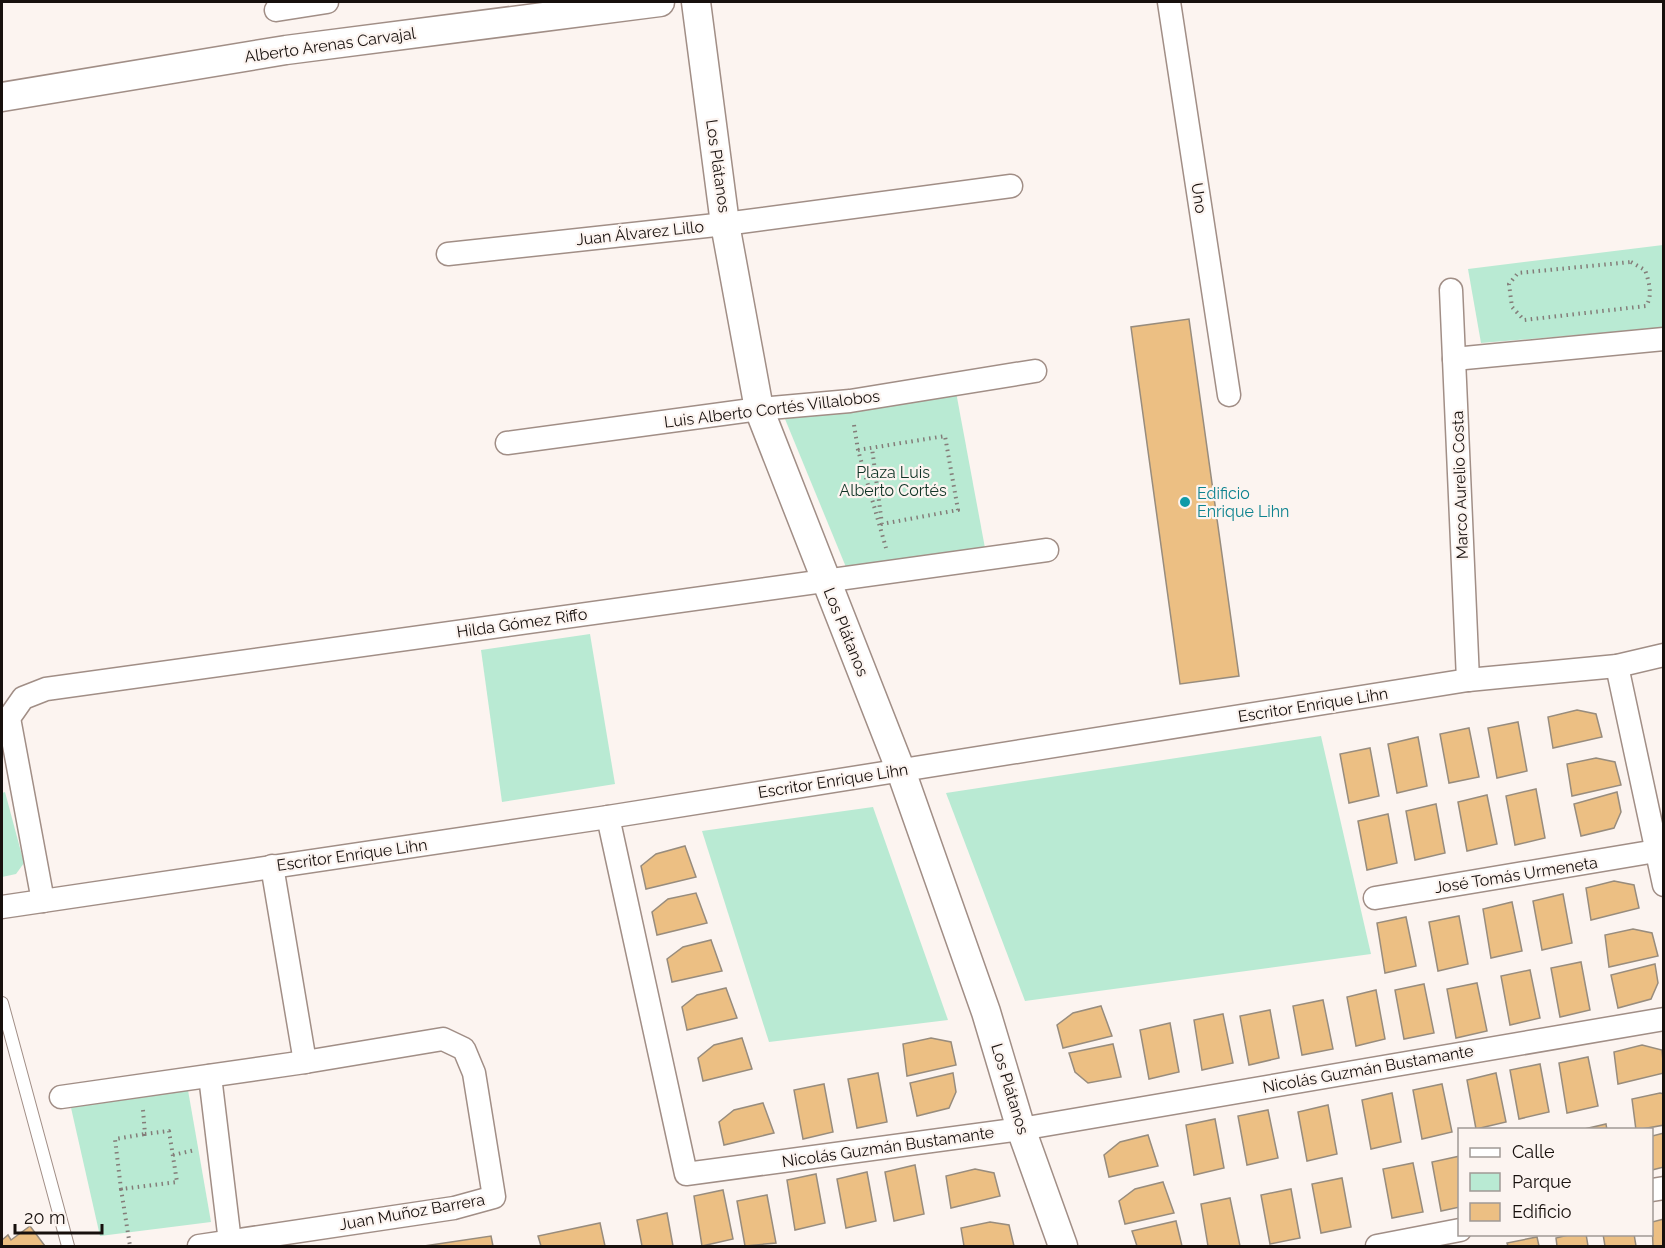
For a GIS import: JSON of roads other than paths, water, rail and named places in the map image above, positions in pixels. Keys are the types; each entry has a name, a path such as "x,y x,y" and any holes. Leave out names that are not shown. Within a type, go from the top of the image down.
{"street":[{"path":"276,10 327,2"},
{"name":"Alberto Arenas Carvajal","path":"2,97 286,50 660,2"},
{"name":"Los Plátanos","path":"696,2 726,224 759,409 901,771 986,1012 1021,1129 1064,1246"},
{"name":"Uno","path":"1170,2 1228,395"},
{"name":"Juan Álvarez Lillo","path":"447,254 726,224 1011,186"},
{"name":"Marco Aurelio Costa","path":"1451,290 1468,680"},
{"path":"1455,359 1664,339"},
{"name":"Luis Alberto Cortés Villalobos","path":"507,443 759,409 850,401 1035,371"},
{"name":"Hilda Gómez Riffo","path":"11,785 9,718 23,698 46,689 1047,550"},
{"name":"Escritor Enrique Lihn","path":"2,907 608,817 1468,680 1617,666 1664,655"},
{"path":"1617,666 1663,880"},
{"path":"11,785 43,901"},
{"name":"Nicolás Guzmán Bustamante","path":"608,817 686,1174 1021,1129 1664,1019"},
{"name":"José Tomás Urmeneta","path":"1375,898 1656,851"},
{"path":"272,866 305,1062"},
{"name":"Juan Muñoz Barrera","path":"61,1097 305,1062 443,1039 465,1049 474,1073 495,1197 454,1208 199,1246"},
{"path":"210,1076 230,1242"},
{"path":"1377,1246 1458,1230"}],"lane":[{"path":"2,1003 68,1246"}],"place":[{"name":"Edificio Enrique Lihn","path":"1185,502"}],"park label":[{"name":"Plaza Luis Alberto Cortés","path":"893,481"}]}
